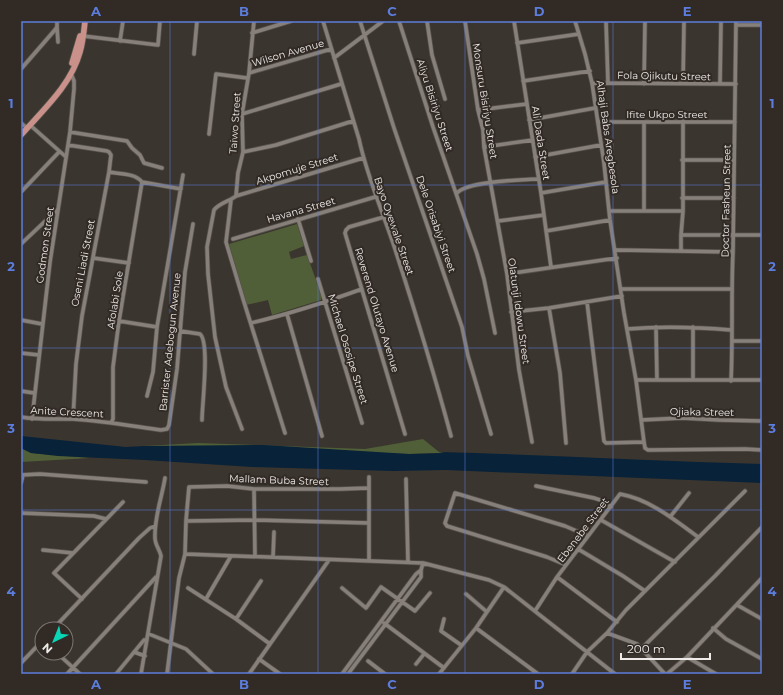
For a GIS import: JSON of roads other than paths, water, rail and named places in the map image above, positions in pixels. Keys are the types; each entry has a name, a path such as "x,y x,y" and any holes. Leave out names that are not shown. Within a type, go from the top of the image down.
{"main road":[{"path":"21,135 63,87 69,77 80,53 83,36 83,21"},
{"path":"54,97 66,79 75,55 83,21"}],"street":[{"path":"58,21 58,42"},
{"path":"120,41 123,21"},
{"path":"83,36 158,45 160,21"},
{"path":"194,54 198,21"},
{"name":"Taiwo Street","path":"236,196 238,173 243,152 242,114 249,73 254,21"},
{"path":"252,33 291,21"},
{"name":"Bayo Oyewale Street","path":"323,21 375,197 384,217 409,294 451,436"},
{"name":"Dele Orisabiyi Street","path":"360,21 394,128 462,327 468,356 491,434"},
{"path":"334,58 383,21"},
{"name":"Aliyu Bisiriyu Street","path":"399,21 432,127 457,194 484,279 495,334"},
{"path":"427,21 432,55 445,99"},
{"name":"Monsuru Bisiriyu Street","path":"465,21 478,110 483,130 484,147 491,183"},
{"name":"Ali Dada Street","path":"514,21 536,157 551,267"},
{"name":"Alhaji Babs Aregbesola","path":"575,21 590,71 592,83 610,220 636,380 644,442"},
{"path":"606,21 608,83"},
{"path":"644,84 645,21"},
{"path":"683,84 684,21"},
{"path":"720,84 721,21"},
{"path":"736,23 762,25"},
{"name":"Doctor Fasheun Street","path":"731,380 733,341 731,330 736,23"},
{"path":"21,69 57,27"},
{"path":"517,44 579,34"},
{"name":"Wilson Avenue","path":"249,73 331,49"},
{"path":"21,62 25,66"},
{"path":"523,81 590,71"},
{"path":"208,134 216,74 247,78"},
{"name":"Godmon Street","path":"32,419 42,324 70,132 74,81 72,76 69,77"},
{"name":"Fola Ojikutu Street","path":"592,83 736,84"},
{"path":"242,114 341,84"},
{"path":"478,110 527,104"},
{"path":"530,120 595,108"},
{"path":"243,152 276,144 353,121"},
{"name":"Ifite Ukpo Street","path":"598,122 735,122"},
{"path":"644,122 644,211"},
{"path":"681,251 683,211 683,122"},
{"path":"21,123 29,126 66,157"},
{"path":"70,132 127,141 140,155 144,163 162,168"},
{"path":"484,147 533,140"},
{"name":"Oseni Liadi Street","path":"68,145 109,151 111,155 82,316 76,364 73,420"},
{"path":"536,157 601,145"},
{"path":"21,192 59,152"},
{"name":"Akpomuje Street","path":"236,196 363,158"},
{"path":"682,160 734,160"},
{"path":"109,172 139,178 142,182 181,189"},
{"path":"147,396 153,372 157,327 181,189 182,175"},
{"path":"457,194 460,190 469,187 491,183 539,179"},
{"name":"Afolabi Sole","path":"112,422 114,399 113,367 119,320 142,182"},
{"path":"541,193 606,182"},
{"name":"Olatunji Idowu Street","path":"491,183 507,274 511,312 532,442"},
{"path":"236,196 216,207 214,210 207,247 208,274 216,344 226,387 242,429"},
{"name":"Havana Street","path":"233,239 375,197"},
{"path":"682,198 734,198"},
{"path":"231,200 226,242 285,433"},
{"path":"21,244 58,208"},
{"path":"610,211 683,211"},
{"path":"498,221 544,215"},
{"name":"Reverend Olutayo Avenue","path":"384,217 351,226 346,230 346,233 352,259 405,434"},
{"path":"298,219 310,261"},
{"path":"546,231 610,220"},
{"name":"Barrister Adebogun Avenue","path":"112,422 161,430 166,430 168,428 177,369 185,272 193,224"},
{"path":"681,235 762,235"},
{"path":"616,250 733,252"},
{"path":"93,258 129,263"},
{"path":"507,274 617,258"},
{"name":"Michael Ososipe Street","path":"318,279 362,423"},
{"path":"251,323 325,303 362,289"},
{"path":"622,289 732,289"},
{"path":"511,312 549,308 622,296"},
{"path":"587,302 604,442 644,442 645,448 648,450 762,450"},
{"path":"549,308 560,373 566,443"},
{"path":"287,314 322,436"},
{"path":"21,320 42,324"},
{"path":"119,320 157,327"},
{"path":"656,327 657,380"},
{"path":"627,329 693,327 731,330"},
{"path":"693,327 693,380"},
{"path":"180,331 200,334 203,338 205,356 202,420"},
{"path":"733,341 762,341"},
{"path":"21,353 39,354"},
{"path":"636,380 762,380"},
{"path":"21,391 34,393"},
{"name":"Anite Crescent","path":"21,417 32,419 112,422"},
{"name":"Ojiaka Street","path":"641,420 682,418 762,421"},
{"path":"21,483 22,475 40,474 146,482"},
{"path":"369,477 369,561"},
{"path":"141,674 149,634 156,576 161,554 155,542 156,526 165,478"},
{"path":"406,479 408,562"},
{"name":"Mallam Buba Street","path":"186,521 189,487 227,486 254,489 369,488"},
{"path":"536,486 594,498 603,501 611,507"},
{"path":"254,489 254,556"},
{"path":"572,674 587,652 607,633 645,591 676,562 698,537 745,491"},
{"path":"566,565 547,557 448,526 445,523 455,493 565,526 588,536"},
{"path":"670,517 689,493"},
{"name":"Ebenebe Street","path":"535,611 557,577 620,494 645,503 670,517 698,537"},
{"path":"82,599 54,574 123,502"},
{"path":"21,512 94,516 106,519"},
{"path":"167,674 179,578 185,554 186,521 255,520 369,522"},
{"path":"601,520 676,562"},
{"path":"61,621 146,531 152,526 156,526"},
{"path":"642,648 762,527"},
{"path":"273,557 274,532"},
{"path":"578,549 645,591"},
{"path":"42,550 73,553"},
{"path":"185,554 423,563 489,580 504,587 615,674"},
{"path":"206,599 231,556"},
{"path":"249,674 329,560"},
{"path":"342,674 384,622 403,602 421,577 423,563"},
{"path":"348,674 398,599 416,574 421,570"},
{"path":"67,674 156,576"},
{"path":"557,577 616,622"},
{"path":"607,633 632,641 642,648 666,674 687,657 713,628 762,579"},
{"path":"236,619 261,580"},
{"path":"342,588 366,608 381,587 415,611 430,593"},
{"path":"439,674 476,628 504,587"},
{"path":"188,588 236,619 270,644"},
{"path":"466,594 487,612"},
{"path":"737,605 762,619"},
{"path":"444,619 441,631 461,646"},
{"path":"384,622 444,668"},
{"path":"476,628 538,674"},
{"path":"713,628 726,639 762,659"},
{"path":"149,634 186,649 213,674"},
{"path":"116,674 144,640 147,640"},
{"path":"21,663 34,649"},
{"path":"134,652 145,656"},
{"path":"416,664 424,654"},
{"path":"687,657 716,674"},
{"path":"259,659 280,674"},
{"path":"66,661 80,674"},
{"path":"368,661 385,674"}],"water":[{"path":"21,436 126,447 264,445 409,454 444,453 439,452 762,464 762,483 446,470 393,471 252,467 58,456 31,453 21,448"}]}
